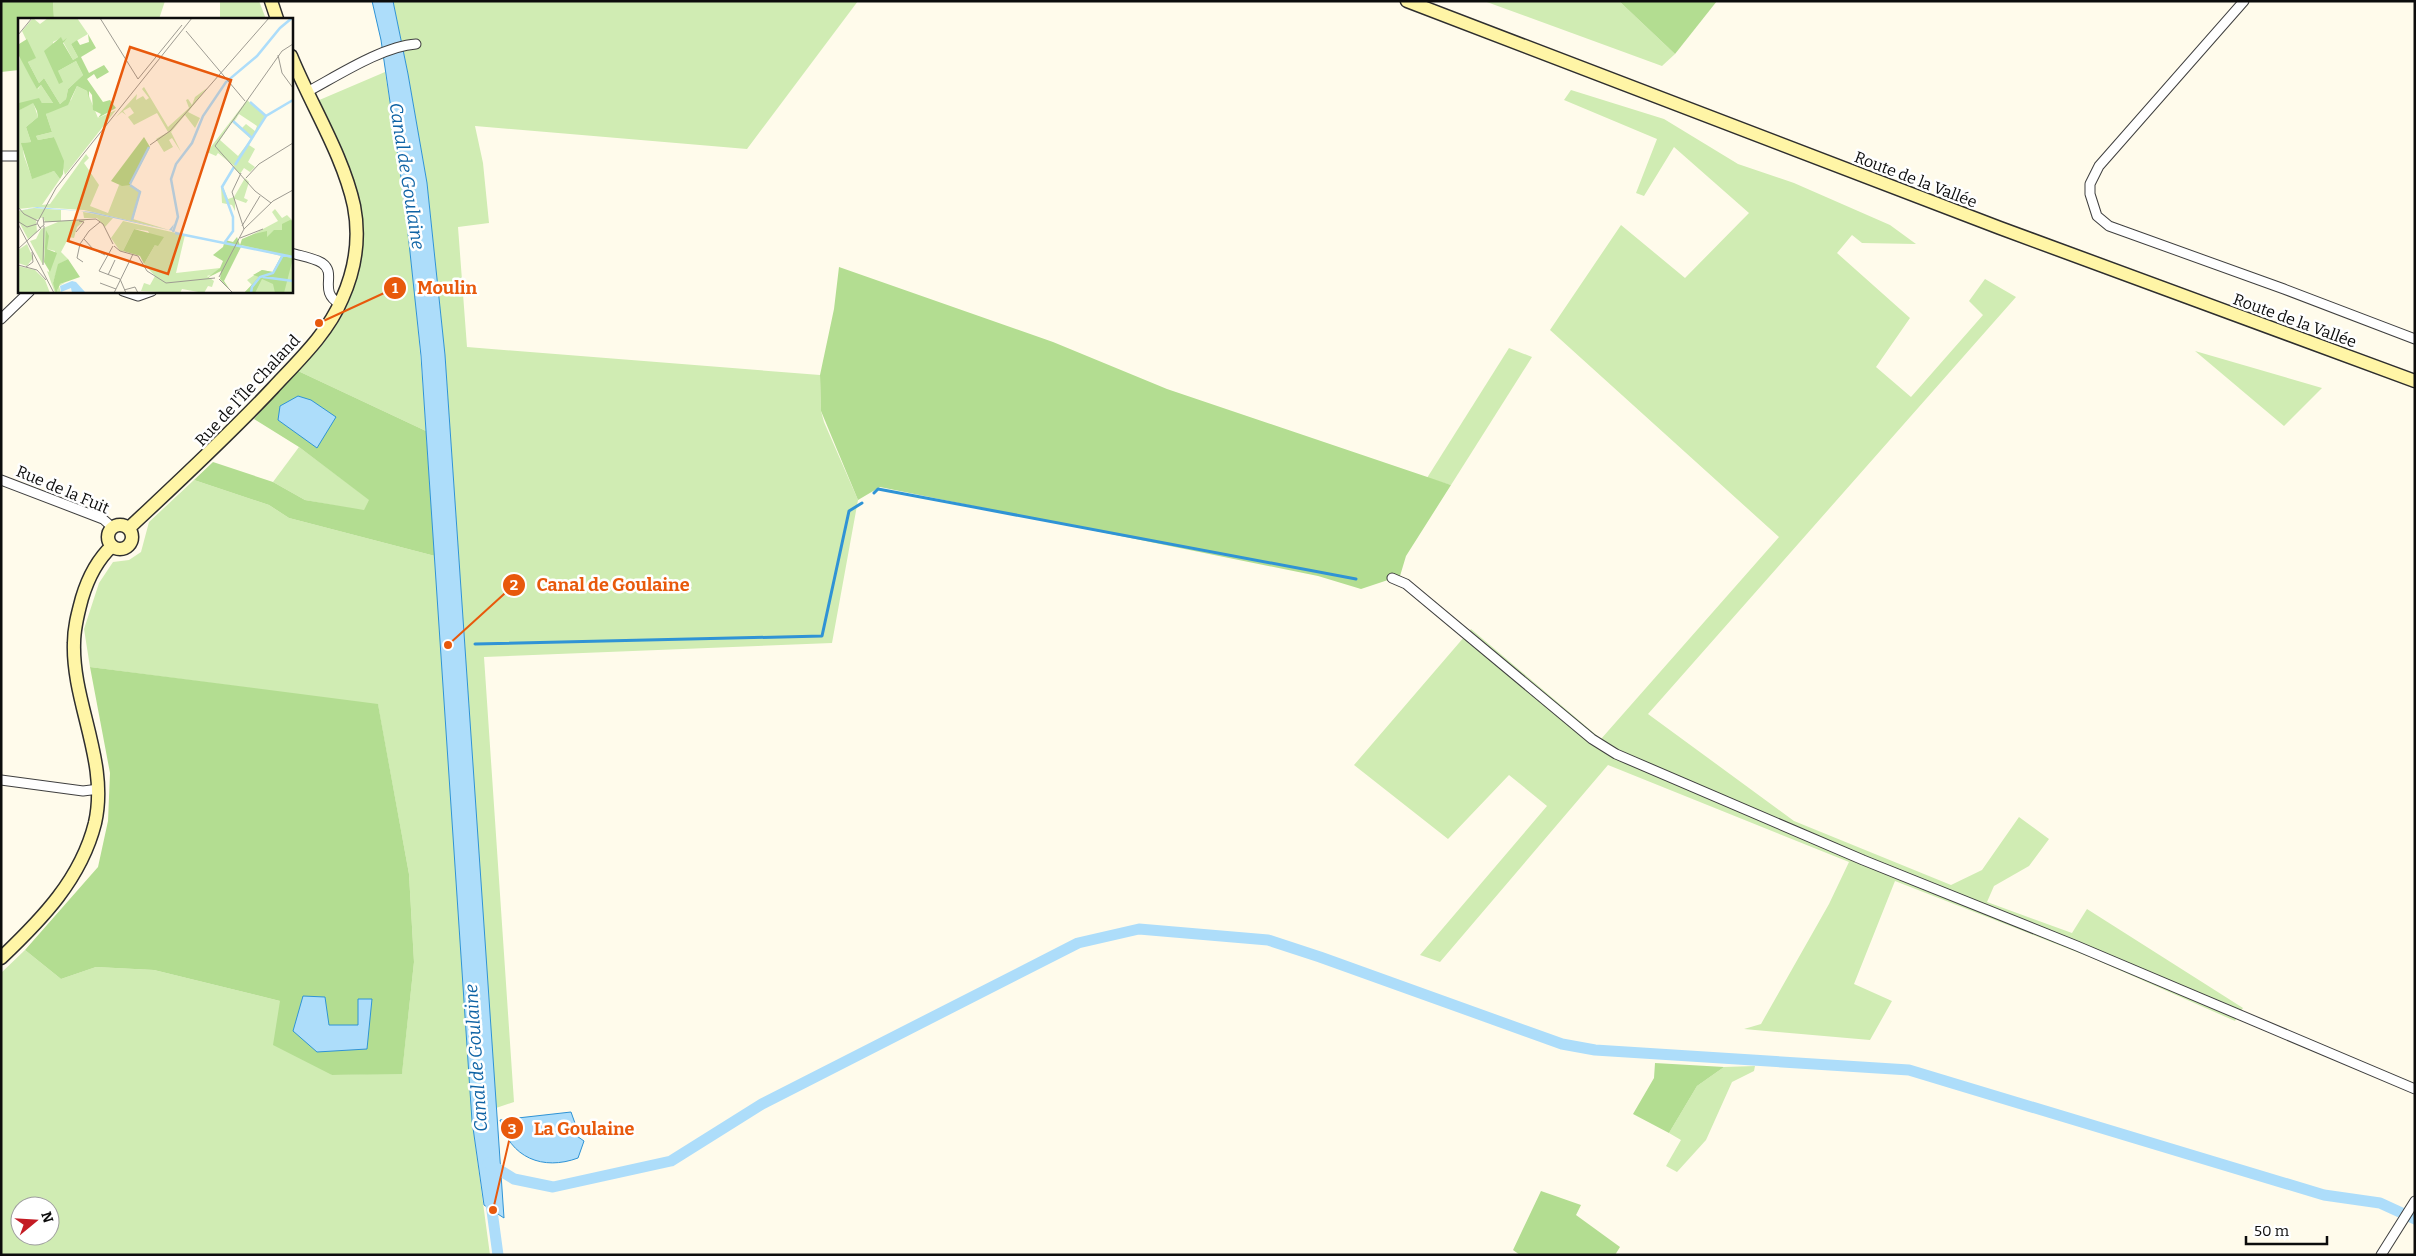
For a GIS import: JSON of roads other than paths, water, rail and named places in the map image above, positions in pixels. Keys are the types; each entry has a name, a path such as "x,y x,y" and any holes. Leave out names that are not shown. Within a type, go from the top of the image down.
{"street":[{"path":"271,1 277,18"},
{"name":"Route de la Vallée","path":"1407,1 1806,154 2415,381"},
{"path":"2244,1 2099,166 2090,184 2090,194 2097,216 2109,226 2284,288 2415,339"},
{"path":"307,92 369,59 413,44"},
{"name":"Rue de l'Île Chaland","path":"129,528 202,461 286,374 317,339 340,304 354,263 355,212 343,171 292,58"},
{"path":"1,156 13,154 18,156"},
{"path":"292,253 324,264 328,269 328,291 330,297 340,304"},
{"path":"1,319 29,292"},
{"path":"126,292 138,296 149,292"},
{"name":"Rue de la Fuit","path":"1,480 96,516 112,527"},
{"path":"121,524 129,528 133,538 129,546 121,549 112,546 108,536 112,527 121,524"},
{"path":"1,958 30,931 59,897 79,868 95,822 99,789 96,764 77,678 74,643 75,626 84,590 97,563 112,546"},
{"path":"1392,578 1406,584 1592,739 1616,754 1863,860 1879,864 1980,908 2077,946 2415,1089"},
{"path":"1,780 83,790 99,789"},
{"path":"2381,1255 2415,1201"}],"water":[{"path":"372,1 393,1 427,183 445,355 504,1218 484,1205 472,1121 421,356 405,205 381,40"},
{"path":"298,396 311,400 336,417 317,448 278,420 280,406"},
{"path":"303,996 325,997 329,1025 358,1025 358,999 372,999 367,1049 317,1052 293,1031"},
{"path":"571,1112 576,1126 574,1134 584,1141 578,1158 565,1162 541,1162 520,1152 511,1144 500,1120"}],"waterway":[{"path":"874,493 878,489 1356,579"},
{"path":"475,644 822,636 849,511 862,503"},
{"path":"488,1163 514,1179 553,1187 671,1161 762,1104 1078,943 1139,929 1268,940 1562,1044 1595,1050 1909,1070 2324,1195 2380,1203 2415,1219"},
{"path":"490,1196 498,1255"}],"place":[{"name":"Moulin","path":"319,323"},
{"name":"Canal de Goulaine","path":"448,645"},
{"name":"La Goulaine","path":"493,1210"}]}
